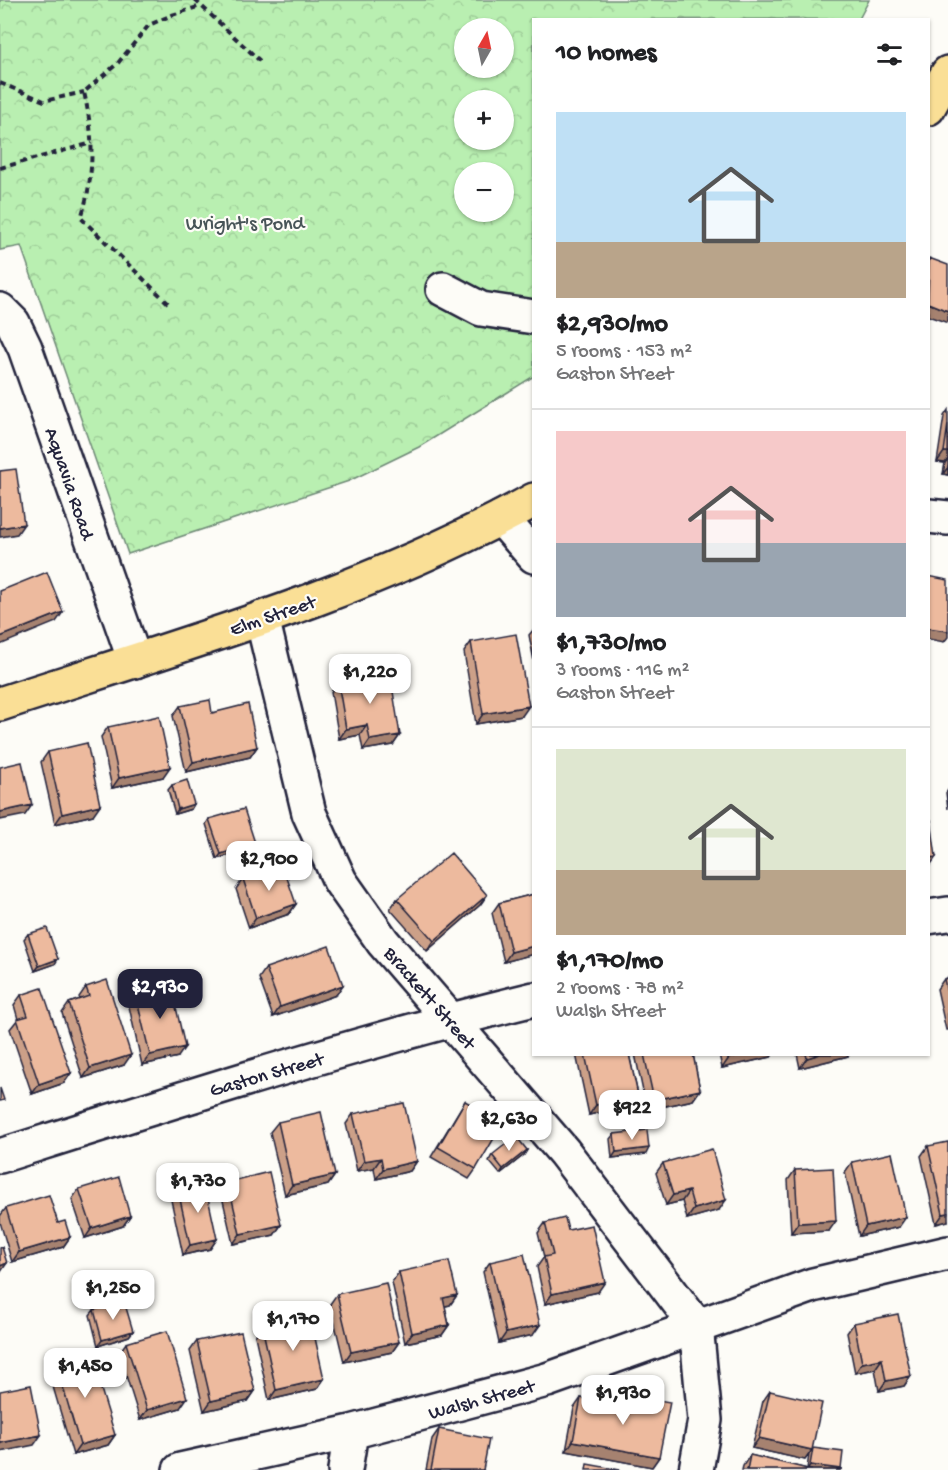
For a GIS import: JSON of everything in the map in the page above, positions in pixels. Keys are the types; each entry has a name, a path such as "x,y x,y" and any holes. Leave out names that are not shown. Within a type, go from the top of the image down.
{"main road":[{"path":"930,104 948,73"},
{"name":"Elm Street","path":"0,704 262,618 397,569 532,501"}],"street":[{"path":"443,289 481,309 532,317"},
{"name":"Aquavia Road","path":"0,310 13,323 25,348 135,661"},
{"path":"930,516 948,518"},
{"path":"501,518 532,554"},
{"name":"Brackett Street","path":"262,618 299,777 323,848 360,912 564,1152 696,1325"},
{"path":"930,918 948,914"},
{"name":"Gaston Street","path":"0,1156 227,1084 450,1019 532,999"},
{"name":"Walsh Street","path":"180,1470 351,1432 547,1380 813,1285 948,1253"},
{"path":"696,1325 705,1420 696,1470"},
{"path":"345,1470 351,1432"}],"path":[{"path":"195,0 260,62"},
{"path":"0,83 44,101 84,92 118,63 149,26 172,15 201,6"},
{"path":"84,92 92,143 90,188 81,218 168,303"},
{"path":"0,168 92,143"}],"green space":[{"name":"Wright's Pond","path":"0,0 869,0 860,18 532,18 532,377 419,447 349,481 128,554 21,246 0,250"}],"building":[{"path":"930,258 948,265 948,311 930,304"},
{"path":"948,424 948,452 944,452"},
{"path":"16,469 24,524 0,528 0,471"},
{"path":"47,572 63,612 0,637 0,591"},
{"path":"930,576 948,580 948,631 930,628"},
{"path":"516,634 529,706 483,714 471,642"},
{"path":"390,673 400,735 370,740 367,725 346,729 338,682"},
{"path":"210,700 212,713 248,704 257,747 193,762 180,706"},
{"path":"159,716 170,767 119,778 108,727"},
{"path":"87,743 100,805 62,814 48,752"},
{"path":"22,762 32,805 0,812 0,767"},
{"path":"187,780 194,804 178,809 172,785"},
{"path":"244,809 255,843 221,854 209,819"},
{"path":"930,820 931,820 936,857 930,858"},
{"path":"451,853 487,895 434,941 397,899"},
{"path":"283,866 296,904 256,918 243,879"},
{"path":"532,895 532,947 511,952 499,903"},
{"path":"47,928 58,959 39,966 28,934"},
{"path":"329,946 343,985 280,1007 266,968"},
{"path":"948,978 948,997 944,979"},
{"path":"107,980 131,1055 90,1068 69,1003 89,996 86,987"},
{"path":"171,985 185,1047 150,1055 135,992"},
{"path":"42,988 71,1073 39,1084 17,1019 28,1016 21,995"},
{"path":"585,1056 629,1056 638,1095 596,1105"},
{"path":"644,1056 693,1056 700,1090 654,1100"},
{"path":"0,1088 4,1100 0,1101"},
{"path":"465,1101 503,1123 476,1169 438,1147"},
{"path":"404,1103 417,1161 383,1169 381,1158 364,1161 353,1114"},
{"path":"321,1112 335,1175 292,1185 278,1122"},
{"path":"647,1130 649,1148 616,1152 614,1134"},
{"path":"516,1136 527,1150 503,1169 492,1155"},
{"path":"948,1142 948,1213 943,1214 928,1146"},
{"path":"712,1149 726,1200 694,1209 689,1191 673,1195 663,1163"},
{"path":"892,1153 906,1217 866,1226 852,1162"},
{"path":"833,1168 836,1221 798,1223 795,1170"},
{"path":"269,1172 281,1225 240,1234 228,1182"},
{"path":"119,1177 130,1216 92,1228 79,1189"},
{"path":"205,1184 217,1239 190,1245 178,1190"},
{"path":"49,1195 58,1223 65,1221 70,1237 19,1252 6,1208"},
{"path":"565,1218 568,1230 592,1225 605,1282 552,1294 544,1257 553,1255 545,1223"},
{"path":"2,1247 7,1263 0,1266 0,1248"},
{"path":"524,1254 540,1325 506,1333 490,1262"},
{"path":"449,1261 457,1295 443,1298 449,1325 412,1333 399,1272"},
{"path":"386,1283 399,1342 351,1352 337,1294"},
{"path":"124,1301 133,1331 102,1340 94,1310"},
{"path":"898,1314 911,1376 886,1381 882,1359 862,1363 854,1323"},
{"path":"310,1315 324,1379 276,1390 262,1326"},
{"path":"167,1331 187,1398 147,1410 126,1343"},
{"path":"241,1332 255,1391 211,1401 197,1341"},
{"path":"90,1353 115,1435 80,1445 56,1363"},
{"path":"31,1385 41,1435 0,1443 0,1391"},
{"path":"770,1391 822,1403 812,1450 759,1438"},
{"path":"581,1398 645,1410 647,1398 670,1402 659,1457 573,1441"},
{"path":"439,1429 489,1439 483,1470 431,1470"},
{"path":"813,1448 843,1452 841,1469 810,1465"},
{"path":"750,1455 812,1470 747,1470"},
{"path":"587,1464 620,1470 586,1470"}]}
